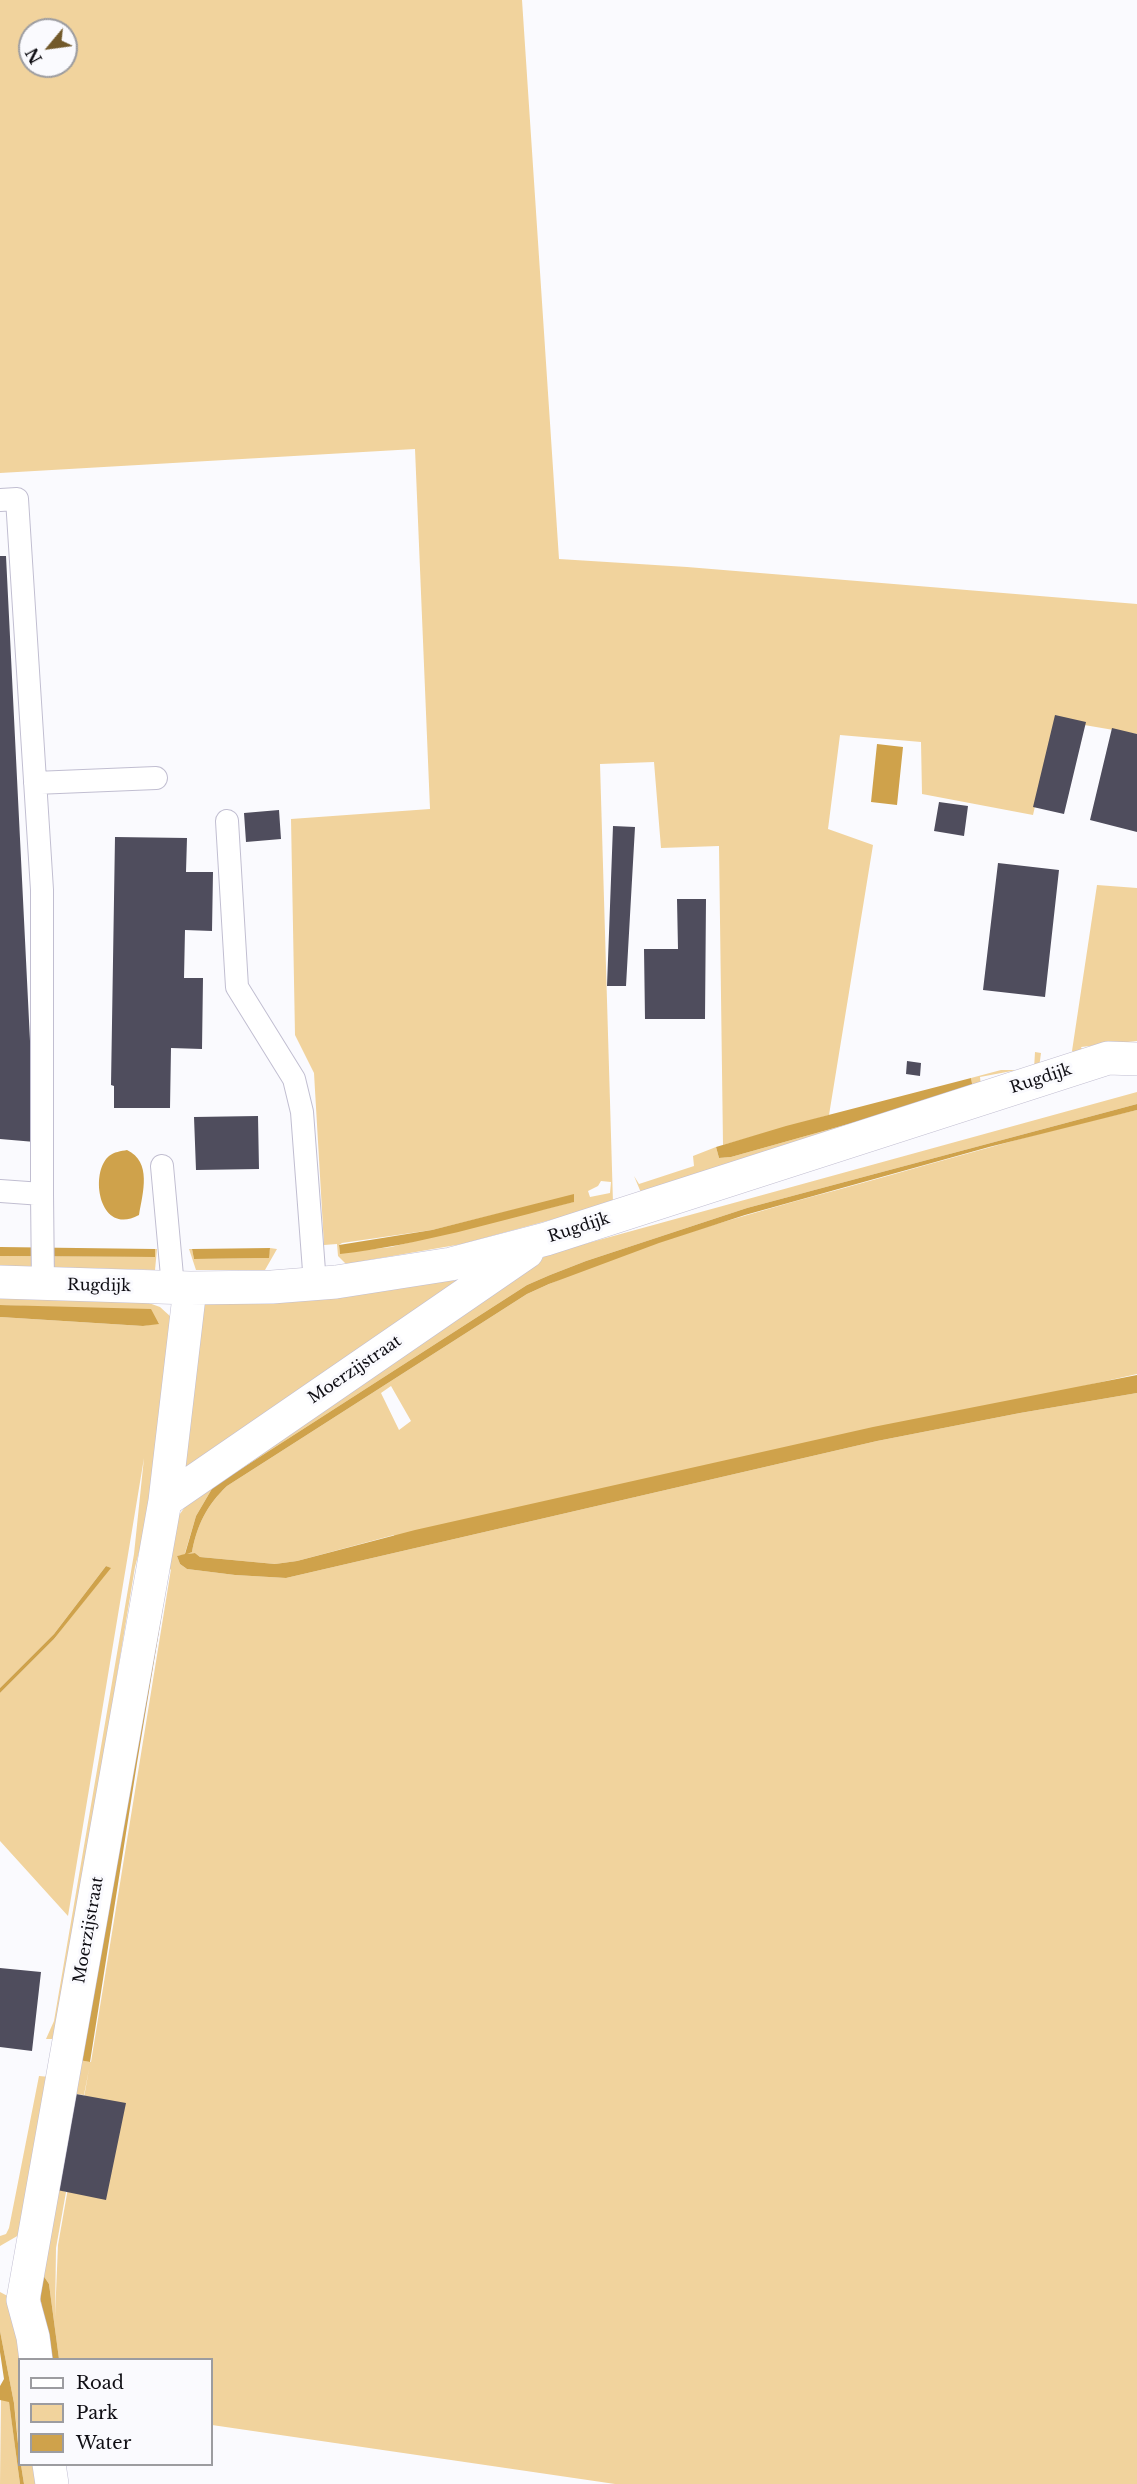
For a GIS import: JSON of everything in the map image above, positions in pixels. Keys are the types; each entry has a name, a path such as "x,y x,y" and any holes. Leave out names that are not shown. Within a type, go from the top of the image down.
{"street":[{"name":"Rugdijk","path":"0,1282 182,1288 315,1284 451,1264 546,1239 1108,1058 1137,1059"},
{"name":"Moerzijstraat","path":"165,1501 546,1239"},
{"name":"Moerzijstraat","path":"36,2358 33,2337 23,2300 165,1501 182,1288"},
{"path":"49,2466 52,2484"}],"lane":[{"path":"0,500 17,499 42,890 44,1284"},
{"path":"35,783 156,778"},
{"path":"227,821 237,987 294,1079 302,1112 315,1284"},
{"path":"162,1166 182,1288"},
{"path":"0,1191 42,1194"}],"green space":[{"path":"0,0 522,0 559,559 687,567 1137,604 1137,734 1055,720 1033,815 922,794 921,742 840,735 828,829 873,845 829,1115 723,1145 719,846 661,848 654,762 600,764 613,1203 462,1244 346,1264 338,1256 337,1244 324,1245 314,1073 295,1035 291,819 430,809 415,449 0,473","holes":["601,1181 611,1182 610,1193 590,1197 588,1191 598,1186","574,1195 573,1202 391,1247 340,1253 339,1245 342,1243 432,1230"]},
{"path":"1097,885 1137,888 1137,1041 1081,1047 1091,1070 1072,1051"},
{"path":"1035,1052 1041,1053 1039,1068 1024,1089 642,1195 634,1176 639,1184 694,1166 693,1156 716,1147 719,1158 731,1157 973,1089 971,1078 1001,1070 1017,1070 980,1077 981,1086 1022,1080 1021,1070 1034,1069"},
{"path":"1137,1092 1137,1104 747,1208 586,1261 527,1285 213,1487 196,1516 185,1553 192,1552 204,1516 227,1486 527,1294 647,1246 730,1220 1031,1136 1137,1110 1137,1374 395,1541 394,1535 297,1561 275,1564 200,1557 195,1553 177,1556 180,1564 187,1569 286,1578 877,1441 1137,1393 1137,2484 615,2484 213,2425 213,2358 59,2358 49,2284 43,2275 40,2290 46,2358 42,2358 38,2299 40,2246 71,2094 157,1566 174,1522 193,1496 219,1473 370,1375 548,1254","holes":["391,1386 411,1421 399,1430 381,1393","160,1566 169,1571 171,1569 91,2062 79,2060 144,1650","89,2069 58,2245 55,2317 56,2248 66,2192 57,2189 76,2094 84,2095"]},
{"path":"270,1248 277,1249 265,1270 196,1270 189,1249 192,1249 194,1259 268,1258"},
{"path":"155,1249 157,1249 155,1270 0,1266 0,1256 155,1257"},
{"path":"472,1274 182,1473 198,1318 206,1302"},
{"path":"0,1298 146,1302 160,1307 171,1317 148,1519 135,1567 57,2039 46,2039 54,2021 134,1554 144,1458 68,1916 0,1841 0,1693 54,1639 110,1568 106,1566 54,1634 0,1688 0,1317 143,1326 159,1323 73,1308 0,1305"},
{"path":"39,2076 50,2077 19,2235 0,2246 0,2236 6,2234 9,2228"},
{"path":"0,2292 15,2300 20,2358 18,2358 18,2441 14,2403 0,2331"},
{"path":"1,2399 9,2401 20,2484 0,2484"},
{"path":"21,2466 34,2466 36,2484 24,2484"}],"water":[{"path":"877,744 903,747 897,805 871,802"},
{"path":"971,1078 973,1089 731,1157 719,1158 716,1147 786,1126"},
{"path":"1137,1104 1137,1110 989,1147 745,1215 659,1243 527,1294 227,1486 208,1508 200,1524 192,1552 187,1554 195,1553 200,1557 275,1564 297,1561 415,1530 873,1427 1137,1375 1137,1393 877,1441 286,1578 187,1569 180,1564 177,1556 185,1554 196,1516 213,1487 527,1285 586,1261 747,1208"},
{"path":"127,1150 140,1162 144,1178 139,1215 125,1219 115,1217 107,1210 99,1188 103,1164 109,1156"},
{"path":"574,1194 574,1202 487,1225 399,1245 340,1254 339,1245 432,1230"},
{"path":"0,1247 155,1249 155,1257 0,1256"},
{"path":"270,1248 269,1258 194,1259 192,1249"},
{"path":"0,1305 151,1309 159,1324 143,1326 0,1317"},
{"path":"106,1566 111,1568 54,1639 0,1693 0,1688 54,1634"},
{"path":"159,1566 169,1571 90,2062 79,2060"},
{"path":"43,2275 49,2284 59,2358 46,2358 40,2290"},
{"path":"0,2331 14,2403 18,2466 21,2466 24,2484 20,2484 9,2402 0,2400 0,2386 4,2379"}],"building":[{"path":"0,556 6,556 35,1142 0,1139"},
{"path":"1055,715 1086,722 1064,814 1033,807"},
{"path":"1112,728 1137,734 1137,832 1090,820"},
{"path":"939,802 968,806 964,836 934,831"},
{"path":"279,810 281,839 246,842 244,813"},
{"path":"613,826 635,827 626,986 607,986"},
{"path":"115,837 187,838 186,872 213,872 212,931 185,930 184,978 203,978 202,1049 171,1048 170,1108 114,1108 114,1086 111,1085"},
{"path":"998,863 1059,870 1045,997 983,990"},
{"path":"677,899 706,899 705,1019 645,1019 644,949 678,949"},
{"path":"907,1061 921,1063 920,1076 906,1074"},
{"path":"258,1116 259,1169 196,1170 194,1117"},
{"path":"0,1968 41,1972 32,2051 0,2047"},
{"path":"76,2094 126,2103 106,2200 57,2190"}]}
